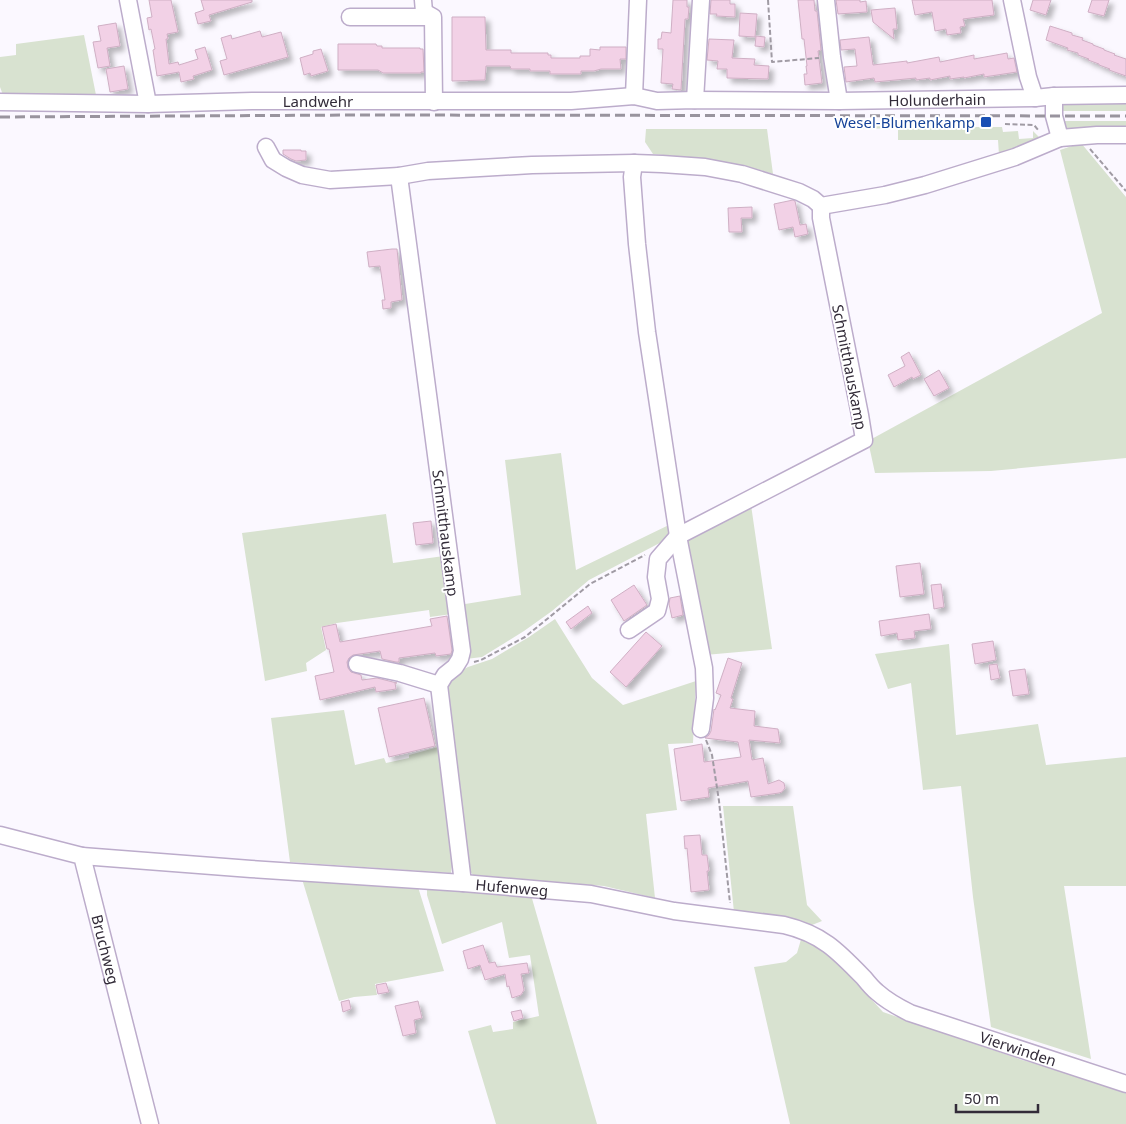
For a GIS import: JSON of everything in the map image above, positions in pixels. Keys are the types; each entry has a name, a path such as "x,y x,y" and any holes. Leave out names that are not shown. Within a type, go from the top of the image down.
{"street":[{"path":"128,0 148,104"},
{"path":"634,96 638,0"},
{"path":"695,100 701,0"},
{"path":"826,0 839,101"},
{"path":"1012,0 1028,77 1035,98"},
{"path":"350,17 425,17 425,7"},
{"path":"425,7 433,17 434,102"},
{"name":"Holunderhain","path":"634,96 657,101 839,101 1126,95"},
{"name":"Landwehr","path":"0,102 148,104 252,101 571,101 634,96"},
{"path":"1054,96 1054,116 1060,138"},
{"path":"266,146 273,160 286,168 302,175 330,180 399,176 428,171 532,165 634,163 705,167 742,174 800,192 821,206 885,195 925,185 1015,157 1060,138 1126,135"},
{"path":"634,163 632,177 646,332 678,536 704,668 705,698 701,729"},
{"name":"Schmitthauskamp","path":"399,176 462,651 455,667 445,675 439,686"},
{"name":"Schmitthauskamp","path":"678,536 864,440 821,218 821,206"},
{"path":"629,630 657,611 660,599 656,577 658,559 678,536"},
{"path":"357,664 400,673 439,686 463,883"},
{"path":"0,835 82,856"},
{"name":"Hufenweg","path":"82,856 591,894 674,911 784,925 801,929 817,936 834,948 877,992 891,1003 910,1013"},
{"name":"Bruchweg","path":"82,856 150,1124"},
{"name":"Vierwinden","path":"910,1013 1126,1084"}],"path":[{"path":"768,0 772,62 832,57"},
{"path":"1005,124 1034,125 1037,129"},
{"path":"1083,136 1085,143 1126,191"},
{"path":"455,667 482,660 525,637 590,584 646,554"},
{"path":"701,729 712,755 719,801 731,919"}],"green space":[{"path":"84,35 97,100 3,95 0,87 0,57 16,55 16,44"},
{"path":"1063,102 1126,103 1126,111 1059,111"},
{"path":"1061,121 1126,121 1126,130 1070,133 1065,129"},
{"path":"857,122 971,122 972,127 1002,127 1003,132 1018,131 1019,139 1033,138 1033,131 1044,142 999,155 998,140 898,140 898,128 856,129"},
{"path":"646,129 767,129 773,174 728,163 653,154 645,142"},
{"path":"1081,143 1126,197 1126,458 991,471 875,473 868,441 1102,313 1060,150"},
{"path":"561,453 576,570 673,523 675,535 589,580 552,611 482,657 466,659 459,605 521,595 505,460"},
{"path":"751,505 772,649 705,655 684,540"},
{"path":"386,514 393,563 444,556 452,614 430,617 429,610 321,627 326,650 306,663 307,671 265,681 242,533"},
{"path":"555,619 592,678 623,705 696,681 693,743 668,744 677,810 646,814 655,898 604,886 473,875 466,866 443,694 447,678 468,667 492,659"},
{"path":"949,644 956,735 1038,724 1046,765 1126,757 1126,886 1064,886 1091,1059 991,1027 973,897 961,786 923,790 911,683 888,689 875,654"},
{"path":"344,710 355,765 384,758 386,763 409,758 409,755 442,746 455,843 451,873 290,862 271,718"},
{"path":"723,806 793,806 807,905 822,921 812,925 734,912"},
{"path":"302,879 418,887 444,971 375,984 377,995 354,997 339,1001"},
{"path":"427,887 531,895 597,1124 496,1124 468,1031 491,1025 493,1032 513,1029 513,1022 539,1016 530,955 509,958 502,922 442,944 427,895"},
{"path":"802,936 816,939 883,1012 1022,1060 1126,1089 1126,1124 790,1124 754,967 786,962 797,953"}],"building":[{"path":"149,0 171,0 178,32 167,34 169,64 178,62 179,65 198,59 195,50 205,47 212,70 193,76 194,79 181,82 179,72 157,76 153,50 155,49 147,18 152,17"},
{"path":"201,0 252,0 252,2 209,15 211,21 198,24 195,13 204,10"},
{"path":"673,0 687,0 687,7 689,7 688,19 685,19 681,90 672,89 673,84 661,83 663,49 658,49 658,39 661,39 662,32 671,33"},
{"path":"711,0 730,0 730,4 735,4 735,17 710,14"},
{"path":"798,0 814,0 821,50 818,51 822,83 805,85 804,74 807,74 807,66"},
{"path":"836,0 866,1 867,12 838,14"},
{"path":"912,0 992,0 994,15 963,19 965,26 960,27 961,33 947,35 946,29 935,31 932,12 915,15"},
{"path":"1033,0 1051,0 1046,15 1030,10"},
{"path":"1092,0 1109,0 1104,16 1088,12"},
{"path":"895,8 897,29 893,29 894,39 873,22 871,10"},
{"path":"740,13 757,14 755,37 739,36"},
{"path":"452,17 485,17 486,50 511,50 511,53 548,53 548,55 551,55 551,58 580,58 580,56 590,56 590,49 600,50 600,47 626,47 626,59 620,59 621,69 581,71 581,74 550,74 550,71 511,69 510,66 486,66 485,80 452,81"},
{"path":"116,23 120,46 107,48 110,66 98,68 93,42 101,41 98,26"},
{"path":"1050,26 1072,33 1072,35 1083,38 1082,40 1126,59 1126,76 1088,60 1078,55 1078,53 1067,50 1068,48 1046,40"},
{"path":"260,31 262,37 281,32 288,57 224,75 220,61 227,59 221,38 231,35 232,39"},
{"path":"756,36 765,37 764,47 755,46"},
{"path":"869,37 873,65 907,61 907,63 939,57 940,62 974,55 974,59 1007,53 1008,59 1014,58 1017,72 984,77 984,74 950,79 950,76 930,80 930,78 916,80 916,78 875,82 874,78 846,82 844,67 857,66 855,49 841,50 840,40"},
{"path":"709,39 734,40 732,58 755,59 754,65 769,66 768,79 727,78 727,69 717,69 718,61 707,60"},
{"path":"338,44 376,44 377,46 382,46 382,48 420,48 423,49 424,72 383,73 378,70 338,70"},
{"path":"321,49 328,71 311,76 310,73 304,75 300,58"},
{"path":"124,66 128,89 110,92 106,69"},
{"path":"283,150 306,151 306,160 296,161 291,159 283,154"},
{"path":"795,201 800,225 806,224 808,234 795,237 793,227 779,230 774,204"},
{"path":"752,207 752,218 741,218 742,232 729,232 728,208"},
{"path":"397,249 402,300 391,302 391,308 383,309 382,300 385,300 380,266 369,267 367,252"},
{"path":"909,352 921,375 913,379 912,377 894,387 888,375 905,366 901,357"},
{"path":"939,370 949,388 934,396 924,379"},
{"path":"431,521 433,543 416,545 413,523"},
{"path":"920,563 924,594 900,597 896,566"},
{"path":"941,584 944,607 934,609 931,585"},
{"path":"634,585 647,605 624,621 611,600"},
{"path":"680,596 683,615 672,618 669,604 670,598"},
{"path":"588,606 592,613 571,629 566,622"},
{"path":"929,614 931,629 914,631 915,638 898,640 897,633 881,636 879,621"},
{"path":"447,616 451,654 436,656 435,653 399,658 399,662 382,659 380,651 353,655 347,662 351,672 361,675 362,680 377,678 397,683 395,683 396,689 376,692 375,687 320,700 315,676 334,672 322,627 336,624 340,642 432,626 430,619"},
{"path":"646,632 662,646 626,687 610,672"},
{"path":"993,641 996,660 975,664 972,644"},
{"path":"728,658 742,663 731,698 733,699 730,708 755,711 754,726 778,729 780,743 749,740 752,760 763,758 768,784 779,780 784,783 785,788 779,793 751,797 748,781 708,788 709,797 681,801 674,749 702,744 704,762 741,757 738,742 705,738 711,731 714,709 721,695 716,693"},
{"path":"997,664 1000,678 991,680 989,665"},
{"path":"1025,669 1029,694 1013,696 1009,671"},
{"path":"424,698 435,746 389,757 378,708"},
{"path":"700,835 702,855 707,855 709,890 691,892 684,836"},
{"path":"483,945 489,963 495,962 497,967 527,963 529,973 521,974 524,990 521,995 512,998 509,986 507,987 505,974 485,980 480,965 468,969 463,951"},
{"path":"386,983 389,992 378,994 376,985"},
{"path":"349,1000 351,1009 343,1012 341,1002"},
{"path":"418,1001 422,1018 414,1020 416,1033 403,1036 395,1006"},
{"path":"521,1010 523,1018 514,1021 511,1012"}],"railway":[{"path":"0,117 357,115 1126,116"}],"place":[{"name":"Wesel-Blumenkamp","path":"986,122"}]}
